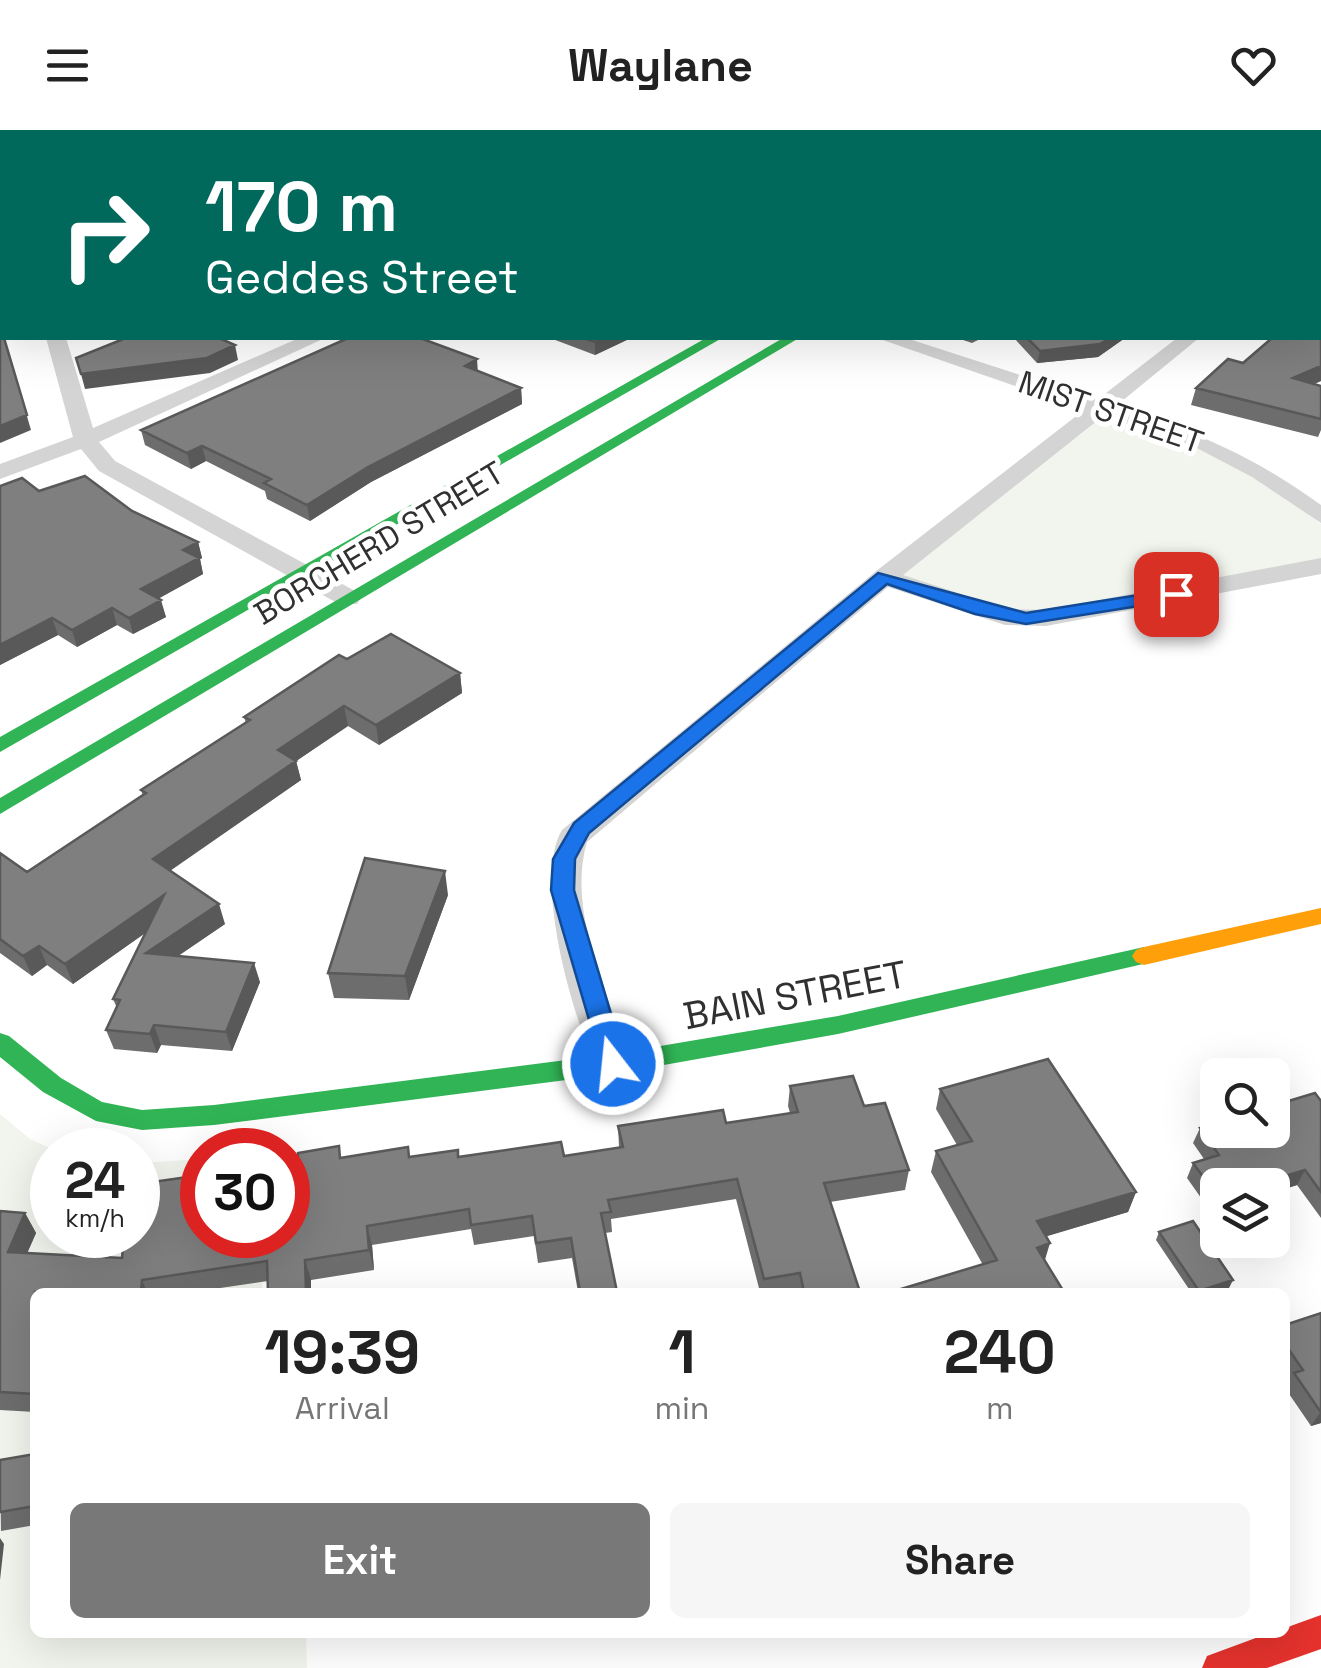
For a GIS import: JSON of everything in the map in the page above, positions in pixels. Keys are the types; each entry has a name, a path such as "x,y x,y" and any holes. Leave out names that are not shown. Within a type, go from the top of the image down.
{"main road":[{"name":"BORCHERD STREET","path":"0,746 711,340"},
{"name":"BORCHERD STREET","path":"0,807 789,340"},
{"name":"BAIN STREET","path":"0,1043 85,1106 142,1120 613,1064 856,1021 1321,916"},
{"path":"1220,1668 1321,1632"}],"street":[{"path":"57,340 84,440 122,475 348,598"},
{"path":"0,472 84,440 310,340"},
{"name":"MIST STREET","path":"893,340 1102,406 1220,450 1321,516"},
{"path":"613,1064 562,890 564,859 572,837 884,577 1186,340"},
{"path":"884,577 1006,616 1046,618 1321,566"}],"shaded area":[{"path":"1102,410 1196,441 1277,489 1321,524 1321,566 1017,622 895,574"},
{"path":"0,1114 30,1139 30,1258 160,1258 160,1162 180,1160 180,1258 263,1258 262,1288 30,1288 30,1638 306,1638 307,1668 0,1668"}],"building":[{"path":"0,340 5,340 27,415 0,426"},
{"path":"121,340 224,340 235,345 207,358 81,374 76,358"},
{"path":"344,340 425,340 477,359 465,366 521,388 368,467 307,505 264,483 271,479 202,446 187,453 141,430"},
{"path":"1029,340 1107,340 1100,344 1040,351"},
{"path":"1270,340 1321,340 1321,366 1293,378 1321,386 1321,419 1196,388 1228,359 1243,363"},
{"path":"85,476 132,511 198,542 183,550 199,558 141,589 161,600 129,618 112,608 72,630 52,618 0,645 0,486 22,478 39,491"},
{"path":"391,634 460,673 376,725 344,706 278,750 296,761 153,859 219,904 146,953 254,963 226,1032 154,1025 150,1034 106,1030 120,1000 113,999 164,895 65,964 39,946 23,956 0,939 0,853 27,872 146,793 141,790 250,720 244,717 339,655 347,659"},
{"path":"365,858 445,871 405,976 328,973"},
{"path":"1048,1059 1136,1192 1037,1221 1050,1243 1037,1248 1062,1288 904,1288 997,1260 936,1151 972,1141 940,1089"},
{"path":"853,1076 864,1106 885,1103 909,1170 824,1183 859,1288 803,1288 800,1273 764,1279 737,1179 608,1200 611,1212 601,1213 616,1288 579,1288 571,1238 536,1243 532,1216 471,1225 469,1209 367,1226 369,1250 305,1260 306,1288 268,1288 267,1261 142,1280 141,1288 30,1288 30,1394 0,1392 0,1211 25,1213 8,1252 30,1253 30,1258 160,1258 160,1181 180,1178 180,1258 310,1258 310,1151 339,1146 340,1158 408,1147 409,1157 458,1150 458,1157 561,1142 564,1156 623,1147 618,1126 723,1110 726,1123 798,1112 790,1086"},
{"path":"1315,1093 1321,1101 1321,1192 1305,1170 1290,1174 1290,1168 1200,1168 1200,1173 1193,1163 1219,1155 1214,1148 1290,1148 1290,1101"},
{"path":"1193,1221 1200,1231 1200,1258 1218,1258 1233,1280 1197,1288 1159,1232"},
{"path":"1321,1313 1321,1411 1294,1373 1303,1370 1290,1351 1290,1323"},
{"path":"30,1455 30,1507 0,1512 0,1460"}],"traffic: fast":[{"path":"0,746 711,340"},
{"path":"0,807 789,340"},
{"path":"0,1043 52,1085 96,1111 142,1120 214,1115 613,1064 838,1025 1144,956"}],"traffic: slow":[{"path":"1144,956 1321,916"}],"traffic: jam":[{"path":"1219,1668 1321,1632"}],"route":[{"path":"613,1064 562,890 568,845 581,828 884,577 981,610 1026,618 1068,615 1176,594"}]}
